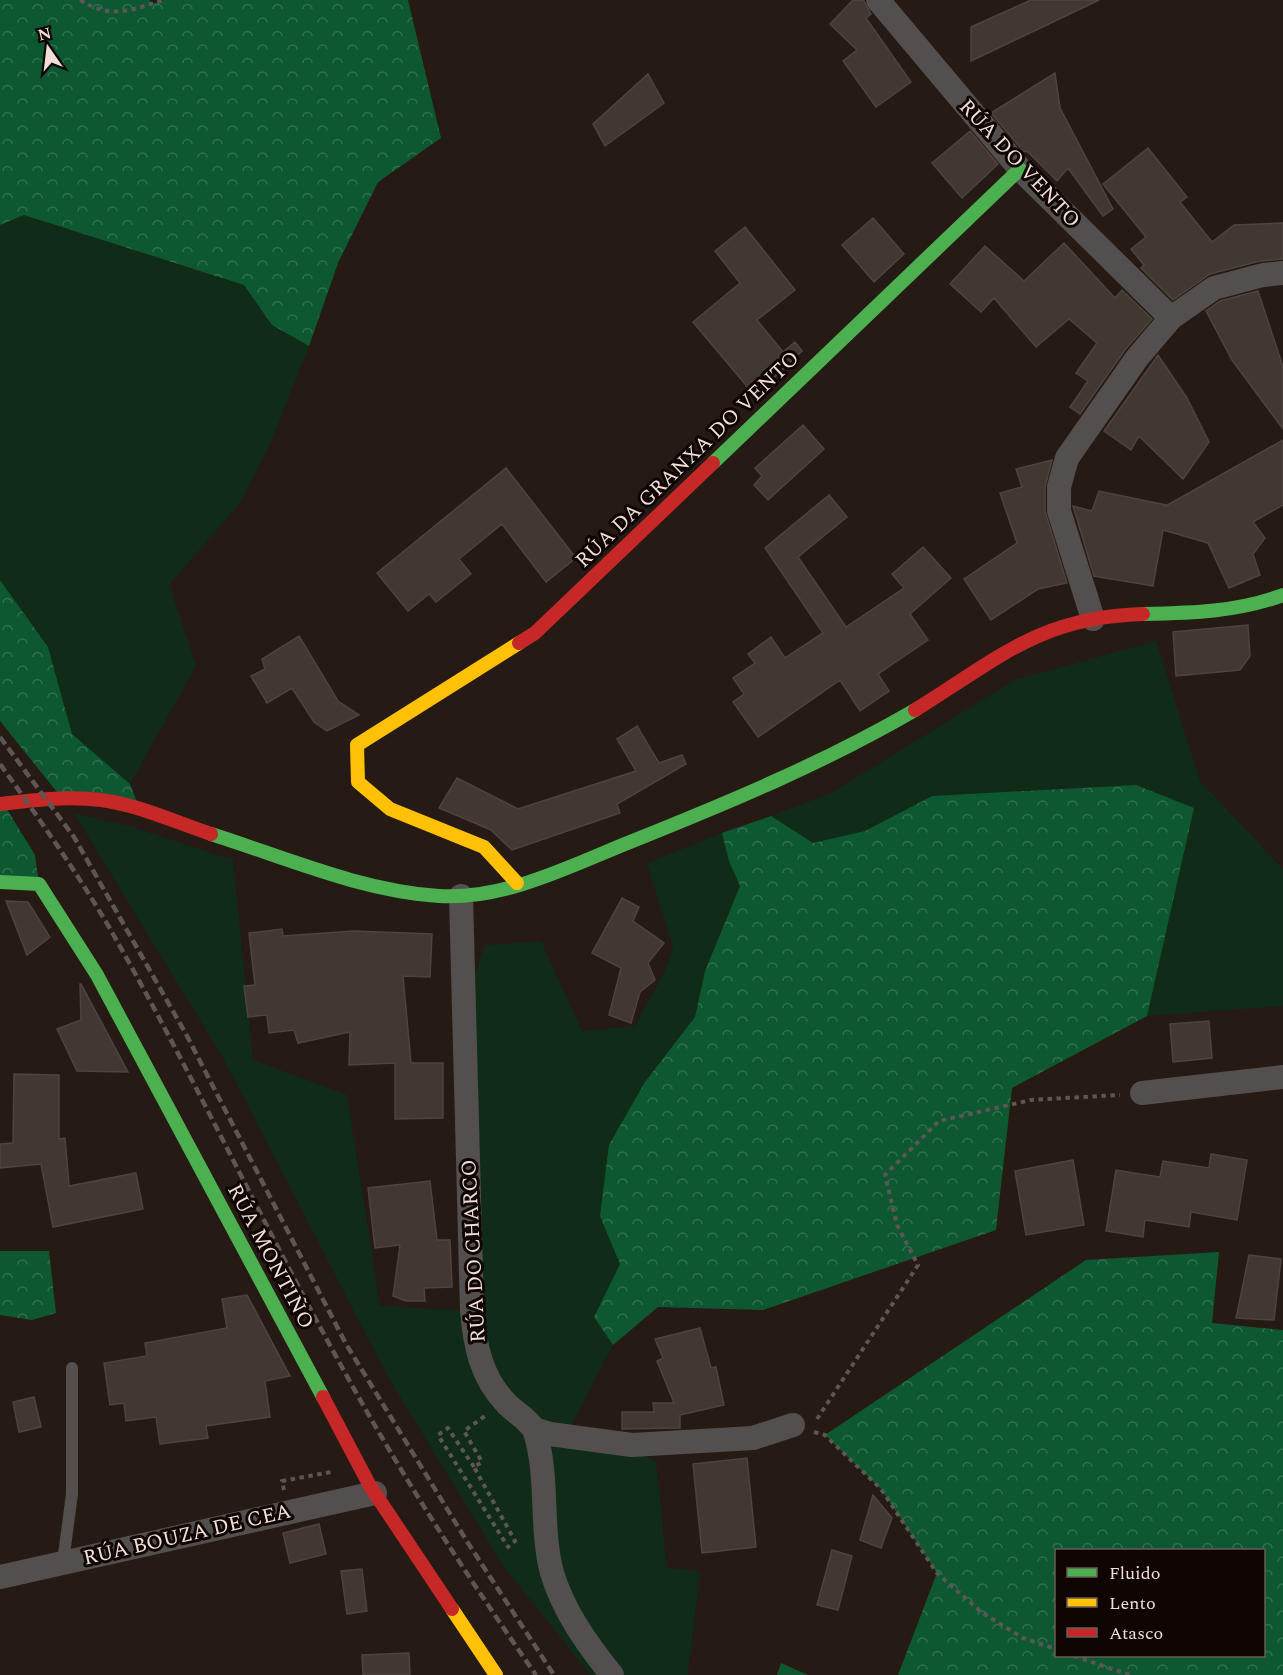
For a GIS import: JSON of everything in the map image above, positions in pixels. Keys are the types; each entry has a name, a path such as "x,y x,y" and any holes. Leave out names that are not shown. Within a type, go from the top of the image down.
{"street":[{"name":"RÚA DO VENTO","path":"878,0 1020,169 1171,318"},
{"name":"RÚA DA GRANXA DO VENTO","path":"517,883 484,848 390,809 358,782 357,744 535,633 1020,169"},
{"path":"1093,619 1059,511 1059,487 1067,458 1137,358 1171,318 1214,288 1263,275 1283,273"},
{"path":"0,804 61,797 114,802 358,881 405,893 461,896 517,883 576,865 772,784 844,751 918,708 1017,644 1056,627 1093,619 1215,611 1266,603 1283,595"},
{"name":"RÚA MONTIÑO","path":"0,882 39,884 97,975 375,1492 496,1675"},
{"name":"RÚA DO CHARCO","path":"461,896 472,1311 475,1345 484,1372 505,1402 534,1430"},
{"path":"1142,1093 1283,1077"},
{"path":"612,1675 584,1640 562,1600 552,1572 534,1430 632,1446 753,1438 802,1428"},
{"name":"RÚA BOUZA DE CEA","path":"0,1577 375,1492"}],"lane":[{"path":"63,1562 72,1494 72,1368"}],"path":[{"path":"80,0 93,8 121,13 164,0"},
{"path":"1055,1649 1023,1638 972,1604 937,1573 882,1490 825,1435 802,1428 918,1265 897,1225 885,1175 939,1121 1030,1100 1142,1093"},
{"path":"474,1467 482,1462 464,1431 505,1402"},
{"path":"448,1428 474,1467 515,1541 508,1546 438,1435 448,1428"},
{"path":"1077,1657 1130,1675"}],"green space":[{"path":"0,0 150,0 151,4 164,0 408,0 441,138 378,182 338,263 309,346 272,325 244,285 24,215 0,225"},
{"path":"24,215 244,285 272,325 309,346 269,447 239,504 169,585 196,666 130,784 72,734 48,647 0,580 0,225"},
{"path":"0,580 48,647 72,734 130,784 140,810 61,797 0,721"},
{"path":"1156,641 1200,781 1283,869 1283,1006 1147,1016 1194,809 1136,785 932,796 865,831 813,843 771,816 831,793 1015,680"},
{"path":"1136,785 1194,808 1147,1016 1012,1088 996,1230 763,1310 658,1307 613,1345 594,1317 620,1264 600,1216 609,1145 645,1082 695,1017 705,971 740,886 729,861 722,833 771,816 813,843 865,831 932,796"},
{"path":"0,798 35,855 39,884 0,882"},
{"path":"74,813 129,826 233,860 253,1060 347,1095 380,1306 471,1311 464,1009 485,945 541,941 582,1031 635,1026 666,969 673,947 647,863 722,833 740,886 705,971 695,1017 645,1082 607,1232 620,1264 594,1317 613,1345 566,1436 611,1443 656,1461 667,1568 700,1571 688,1675 591,1675 504,1567 388,1377 226,1063"},
{"path":"0,1251 49,1251 56,1313 32,1320 0,1315"},
{"path":"1219,1252 1212,1323 1283,1330 1283,1675 898,1675 937,1573 881,1489 825,1435 1086,1260"},
{"path":"781,1663 808,1675 777,1675"}],"building":[{"path":"853,0 864,1 871,14 866,18 911,82 876,107 843,61 857,50 830,24"},
{"path":"1031,0 1099,0 971,61 971,27"},
{"path":"1055,73 1060,108 1113,209 1103,216 1068,168 1057,181 1028,152 1023,151 991,113"},
{"path":"648,74 664,103 605,146 593,124"},
{"path":"970,131 998,164 962,198 932,163"},
{"path":"1148,148 1187,197 1180,202 1212,242 1234,225 1283,223 1283,259 1260,261 1210,274 1173,300 1141,268 1144,265 1131,249 1146,237 1103,184"},
{"path":"873,218 904,254 874,282 842,245"},
{"path":"745,227 795,290 757,320 783,352 795,342 802,351 755,396 693,322 740,283 715,251"},
{"path":"1064,243 1115,298 1122,290 1152,319 1125,350 1080,414 1070,407 1088,381 1076,373 1097,343 1069,319 1036,347 994,298 981,312 950,284 985,246 1024,281"},
{"path":"1258,291 1283,367 1283,429 1232,360 1206,311 1220,301"},
{"path":"1158,355 1187,398 1209,442 1183,479 1139,436 1131,450 1104,431"},
{"path":"803,425 824,449 768,500 754,485 762,476 755,468"},
{"path":"1283,440 1283,505 1253,522 1265,538 1253,554 1260,575 1229,588 1208,543 1163,530 1153,586 1094,576 1073,506 1092,511 1099,491 1166,505 1164,507"},
{"path":"1052,460 1045,487 1045,511 1067,583 1038,589 991,620 964,579 1017,543 1000,493 1022,487 1016,469"},
{"path":"506,468 576,558 546,582 502,524 459,559 471,574 436,602 429,594 408,611 377,573"},
{"path":"829,495 847,517 798,557 846,627 904,588 892,574 923,547 951,578 910,614 928,640 878,674 889,691 860,711 840,680 758,737 733,702 744,694 733,678 755,663 748,654 771,637 785,658 823,633 765,548"},
{"path":"1248,625 1250,656 1240,670 1176,676 1173,632"},
{"path":"299,636 338,701 359,715 327,731 314,722 292,688 267,703 251,676 265,669 262,659"},
{"path":"637,726 659,763 682,755 686,764 617,804 620,813 512,850 491,830 439,808 457,778 518,809 636,771 617,739"},
{"path":"622,898 639,907 633,921 664,943 648,963 655,980 640,992 631,1023 609,1015 621,968 592,953"},
{"path":"6,901 28,902 50,937 27,955"},
{"path":"282,929 283,936 354,931 432,934 430,977 403,976 411,1063 443,1063 443,1118 395,1119 395,1063 349,1065 350,1032 298,1043 294,1030 269,1033 267,1015 248,1017 244,986 255,985 249,933"},
{"path":"80,984 128,1072 77,1071 57,1029 81,1020"},
{"path":"1209,1021 1212,1058 1173,1062 1170,1024"},
{"path":"14,1074 59,1075 59,1139 65,1138 69,1186 136,1173 143,1209 53,1227 41,1164 0,1168 0,1144 13,1143"},
{"path":"1211,1154 1247,1160 1237,1220 1191,1212 1189,1227 1145,1220 1143,1237 1106,1231 1116,1170 1160,1177 1163,1161 1209,1168"},
{"path":"1073,1160 1084,1225 1026,1235 1015,1171"},
{"path":"430,1181 437,1240 450,1240 452,1287 424,1288 425,1301 406,1301 393,1296 400,1245 375,1248 368,1188"},
{"path":"1249,1255 1281,1259 1274,1320 1236,1318"},
{"path":"247,1295 290,1376 265,1381 270,1417 206,1426 208,1438 160,1444 156,1417 126,1421 124,1403 110,1405 104,1363 147,1356 145,1343 227,1328 222,1299"},
{"path":"700,1328 711,1368 716,1367 724,1405 680,1415 680,1428 622,1429 622,1412 654,1412 653,1403 674,1403 657,1361 663,1358 655,1339"},
{"path":"34,1397 41,1427 19,1432 13,1402"},
{"path":"747,1458 756,1547 702,1553 693,1464"},
{"path":"873,1495 892,1518 881,1548 860,1540"},
{"path":"319,1524 326,1554 290,1563 283,1533"},
{"path":"832,1550 852,1556 838,1610 817,1605"},
{"path":"362,1569 367,1611 347,1614 341,1571"},
{"path":"409,1653 410,1675 363,1675 362,1655"}],"railway":[{"path":"0,737 74,837 186,1034 346,1344 468,1543 554,1675"},
{"path":"0,764 70,865 109,927 365,1409 460,1563 536,1675"}],"traffic: fast":[{"path":"713,463 1020,169"},
{"path":"1143,614 1231,608 1283,595"},
{"path":"211,834 323,872 381,887 439,896 488,893 561,871 739,797 846,748 915,710"},
{"path":"0,882 39,884 97,975 323,1397"}],"traffic: slow":[{"path":"517,883 484,847 390,809 358,782 357,745 519,643"},
{"path":"452,1609 496,1675"}],"traffic: jam":[{"path":"519,643 535,633 713,463"},
{"path":"915,710 996,658 1047,632 1075,623 1143,614"},
{"path":"0,804 63,798 101,800 143,810 211,834"},
{"path":"323,1397 370,1486 452,1609"}]}
